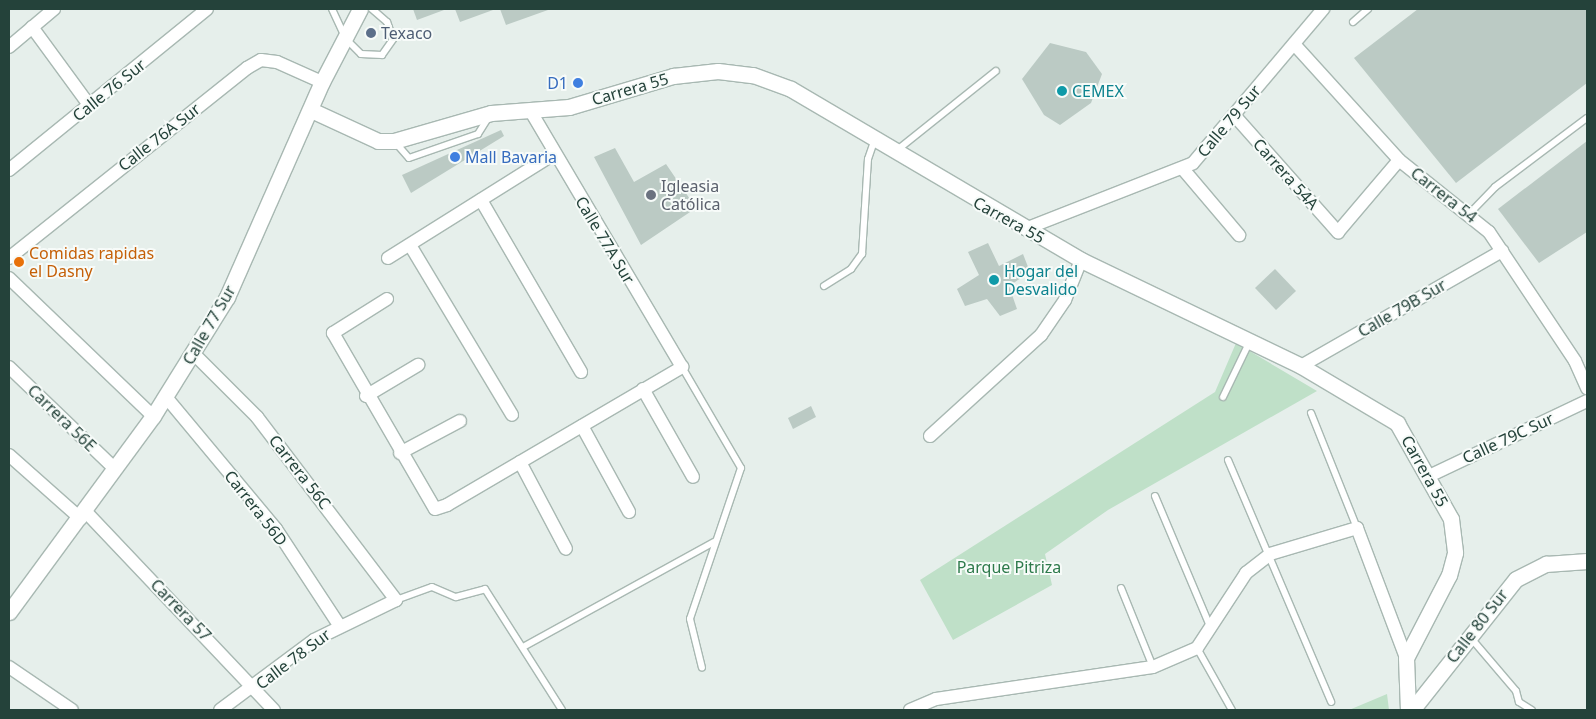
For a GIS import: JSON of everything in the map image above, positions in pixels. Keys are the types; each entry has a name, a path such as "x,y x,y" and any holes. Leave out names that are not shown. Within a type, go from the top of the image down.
{"street":[{"path":"9,47 54,9"},
{"name":"Calle 76 Sur","path":"9,170 207,9"},
{"name":"Calle 77 Sur","path":"9,612 84,515 153,416 227,297 322,82 360,9"},
{"name":"Calle 79 Sur","path":"1025,229 1183,169 1234,116 1323,9"},
{"path":"32,26 89,105"},
{"name":"Carrera 54","path":"1294,44 1399,160 1470,213 1502,251 1575,361 1587,388"},
{"name":"Calle 76A Sur","path":"9,258 247,68 261,60 277,62 322,82"},
{"name":"Carrera 55","path":"311,110 378,141 394,141 492,113 531,112 569,107 673,76 718,71 753,75 791,89 1025,229 1081,260 1249,343 1301,366 1386,413 1408,436 1451,519 1455,553 1442,592 1406,658"},
{"name":"Calle 77A Sur","path":"531,112 554,154 682,367"},
{"name":"Carrera 54A","path":"1234,116 1338,232 1399,160"},
{"path":"388,258 554,154"},
{"path":"1183,169 1239,235"},
{"path":"481,200 581,372"},
{"path":"410,245 512,415"},
{"name":"Calle 79B Sur","path":"1301,366 1502,251"},
{"path":"930,436 1041,335 1065,300 1081,260"},
{"path":"9,278 153,416"},
{"path":"387,298 333,334 366,396 435,508 520,462 682,367"},
{"name":"Carrera 56C","path":"193,353 257,417 396,600"},
{"path":"366,396 418,365"},
{"name":"Carrera 56E","path":"9,367 115,469"},
{"path":"643,389 693,477"},
{"name":"Carrera 56D","path":"166,397 276,529 339,624"},
{"name":"Calle 79C Sur","path":"1429,476 1587,401"},
{"path":"400,453 460,421"},
{"path":"582,426 629,512"},
{"name":"Carrera 57","path":"9,455 84,515 255,688 274,710"},
{"path":"520,462 566,549"},
{"path":"910,710 936,700 1153,667 1197,648 1246,573 1270,554 1357,528 1406,658 1408,710"},
{"name":"Calle 80 Sur","path":"1412,710 1504,591 1533,568 1587,561"},
{"name":"Calle 78 Sur","path":"220,710 255,688 339,624 396,600"},
{"path":"9,667 72,710"}],"lane":[{"path":"332,9 346,39 361,54 382,55 389,50 391,32 372,9"},
{"path":"1352,22 1368,9"},
{"path":"895,152 996,71"},
{"path":"394,141 409,158 478,134 492,113"},
{"path":"1470,213 1495,187 1587,118"},
{"path":"824,286 851,268 862,254 868,160 876,139"},
{"path":"1223,397 1249,343"},
{"path":"682,367 740,460 738,477 714,542 690,620 702,668"},
{"path":"1311,413 1357,528"},
{"path":"1228,460 1270,554 1331,702"},
{"path":"1155,496 1210,626"},
{"path":"525,646 714,542"},
{"path":"396,600 432,587 456,596 485,589 525,646 562,710"},
{"path":"1121,588 1153,667"},
{"path":"1469,636 1516,692 1519,702 1532,710"},
{"path":"1197,648 1232,710"}],"green space":[{"name":"Parque Pitriza","path":"1236,343 1317,391 1108,510 1045,554 1052,585 953,640 920,580 1215,392"},
{"path":"1387,694 1389,710 1349,710"}],"building":[{"path":"413,9 444,9 444,10 417,20"},
{"path":"455,9 492,9 493,10 460,22"},
{"path":"500,9 548,9 548,10 506,25"},
{"path":"1418,9 1587,9 1587,83 1456,183 1354,58"},
{"name":"CEMEX","path":"1050,43 1086,52 1102,74 1091,103 1060,125 1044,115 1022,79"},
{"name":"Mall Bavaria","path":"501,130 504,136 411,193 402,175"},
{"path":"1587,141 1587,232 1539,263 1498,209"},
{"name":"Igleasia Católica","path":"615,148 634,182 666,164 696,208 641,245 594,157"},
{"name":"Hogar del Desvalido","path":"988,243 999,266 1023,254 1030,272 1009,286 1017,309 1000,316 987,299 965,306 957,289 979,275 968,252"},
{"path":"1275,269 1296,291 1276,310 1255,288"},
{"path":"811,406 816,417 793,429 788,418"}],"place":[{"name":"Texaco","path":"371,33"},
{"name":"D1","path":"578,83"},
{"name":"CEMEX","path":"1062,91"},
{"name":"Mall Bavaria","path":"455,157"},
{"name":"Igleasia Católica","path":"651,195"},
{"name":"Comidas rapidas el Dasny","path":"19,262"},
{"name":"Hogar del Desvalido","path":"994,280"}]}
